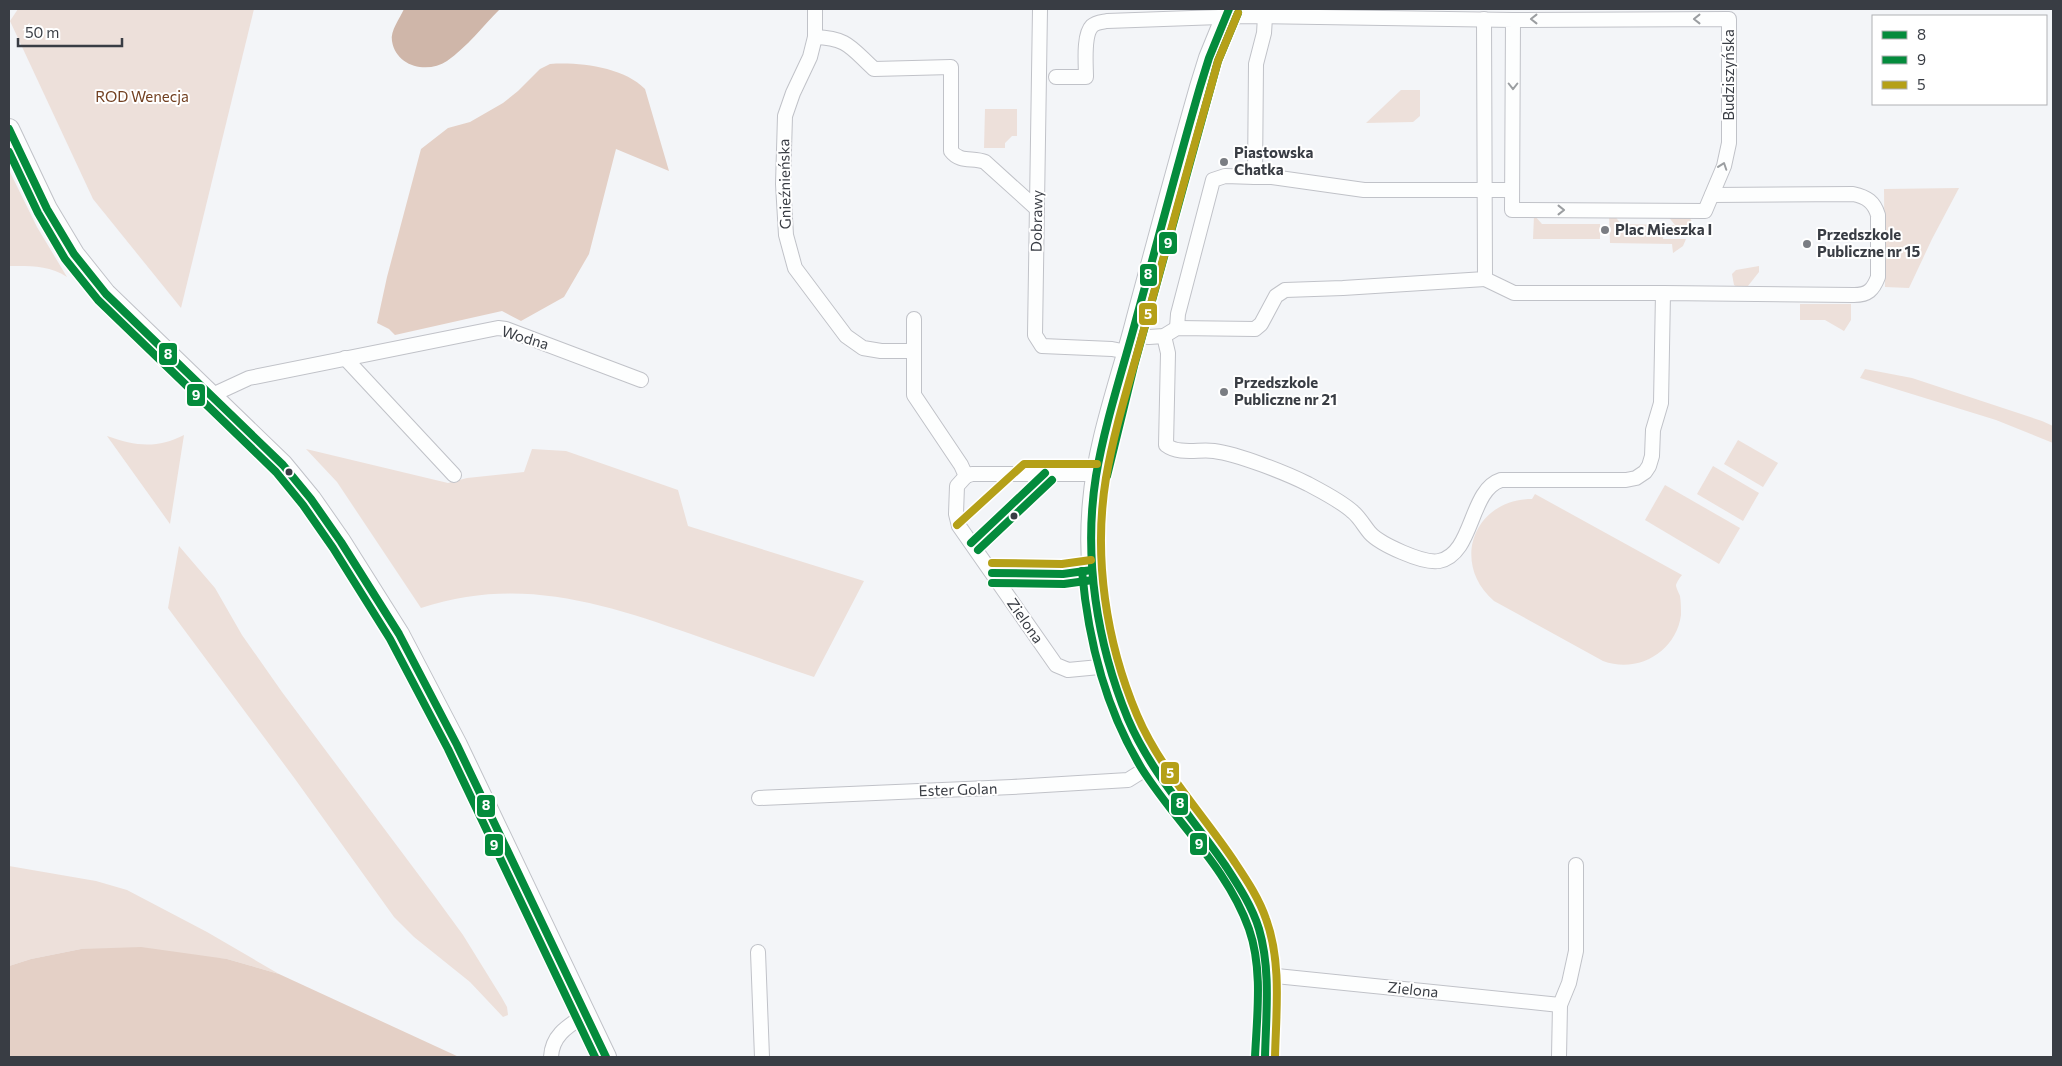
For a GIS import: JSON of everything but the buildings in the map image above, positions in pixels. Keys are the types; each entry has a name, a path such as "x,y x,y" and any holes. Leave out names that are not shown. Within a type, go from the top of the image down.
{"street":[{"name":"Gnieźnieńska","path":"815,9 815,37 810,57 793,93 785,116 783,184 786,235 796,268 846,336 863,348 881,351 913,351"},
{"name":"Dobrawy","path":"1040,9 1035,335 1042,346 1112,348 1130,344"},
{"path":"1227,13 1200,86 1097,474 1093,502 1092,580 1110,666 1128,718 1142,749 1152,766 1213,846 1240,888 1258,926 1264,950 1266,975 1265,1057"},
{"name":"Budziszyńska","path":"1056,77 1086,77 1088,33 1091,27 1097,23 1227,13 1265,17 1513,20 1729,19 1729,143 1724,166 1705,211 1512,210 1512,190"},
{"path":"1255,177 1256,64 1264,33 1265,17"},
{"path":"1484,19 1485,279"},
{"path":"1177,328 1178,314 1213,180 1226,176 1272,177 1364,190 1512,190 1513,20"},
{"path":"815,37 833,38 843,41 874,69 951,68 952,152 961,160 985,162 1008,185 1037,209"},
{"path":"9,128 47,209 74,254 106,294 283,465 311,499 341,542 399,634 491,815 606,1057"},
{"path":"1130,344 1164,336 1177,328 1255,329 1261,324 1280,292 1284,290 1485,279 1514,293 1863,295 1874,287 1878,277 1878,215 1876,207 1863,196 1853,194 1712,195"},
{"path":"1164,336 1168,353 1166,445 1171,449 1178,450 1215,451 1308,484 1355,513 1371,535 1410,556 1424,561 1437,562 1449,558 1457,549 1482,500 1490,486 1495,482 1510,480 1626,480 1636,478 1645,472 1652,456 1653,430 1661,403 1663,293"},
{"path":"914,319 914,395 961,465 966,476 972,474 1097,474"},
{"name":"Wodna","path":"210,396 249,378 498,328 506,329 641,380"},
{"path":"345,358 454,475"},
{"name":"Zielona","path":"966,476 958,486 956,514 960,526 1056,665 1068,670 1110,666"},
{"name":"Ester Golan","path":"759,798 1128,780 1152,766"},
{"path":"1559,1057 1560,1005 1569,983 1576,951 1576,865"},
{"path":"758,952 762,1057"},
{"name":"Zielona","path":"1266,975 1560,1005"},
{"path":"551,1057 551,1050 563,1029 585,1015"}],"green space":[{"name":"ROD Wenecja","path":"18,9 254,9 181,308 93,199 10,21"},
{"path":"1401,90 1420,90 1420,116 1413,122 1366,123"},
{"path":"985,109 1017,109 1017,136 1012,136 1005,143 1005,148 984,148"},
{"path":"9,170 37,227 67,277 46,268 9,266"},
{"path":"1959,188 1909,288 1885,287 1884,189"},
{"path":"1534,215 1542,224 1600,224 1600,239 1533,239"},
{"path":"1609,215 1614,215 1621,224 1675,225 1667,215 1689,216 1692,222 1689,229 1663,227 1663,239 1686,239 1683,246 1673,253 1672,244 1610,243"},
{"path":"1759,266 1759,272 1744,291 1734,285 1732,274 1736,270"},
{"path":"1800,304 1851,304 1851,320 1844,331 1825,320 1800,320"},
{"path":"1865,369 1912,378 2042,421 2053,426 2053,443 1996,420 1860,378"},
{"path":"184,435 170,524 107,436 137,444 155,444"},
{"path":"1738,440 1778,463 1763,487 1724,464"},
{"path":"306,449 448,483 467,478 524,472 532,449 566,451 678,490 688,526 864,581 814,677 657,622 591,603 558,597 525,594 491,594 456,599 421,608 337,482"},
{"path":"1713,466 1759,493 1743,521 1697,494"},
{"path":"1665,485 1740,528 1719,564 1645,520"},
{"path":"1535,494 1682,575 1676,585 1681,603 1678,628 1672,640 1653,657 1642,662 1629,664 1603,661 1494,601 1481,586 1473,569 1471,552 1475,536 1483,521 1495,510 1512,502 1532,499"},
{"path":"179,546 215,588 242,635 282,692 463,935 502,998 507,1007 508,1015 503,1017 470,982 414,937 394,917 295,779 168,608"},
{"path":"9,866 96,881 127,890 207,932 279,974 227,959 81,949 31,959 9,966"}],"shaded area":[{"path":"404,9 500,9 468,43 447,61 431,67 422,67 414,66 400,57 392,41 392,33"},
{"path":"550,64 587,65 613,71 636,82 645,89 669,171 616,149 589,254 564,297 521,321 502,311 395,335 389,329 377,323 387,277 421,149 448,128 470,122 503,103 540,69"},
{"path":"141,947 227,959 279,974 459,1057 9,1057 9,966 31,959 81,949"}],"transit line":[{"name":"8","path":"1229,9 1209,58 1200,87 1109,416 1096,476 1092,507 1092,569 1101,631 1108,661 1117,690 1137,739 1160,776 1235,880 1256,920 1265,960 1267,1008 1265,1057"},
{"name":"9","path":"1107,476 1134,366 1218,61 1238,13"},
{"name":"5","path":"1238,13 1218,61 1114,438 1102,508 1102,568 1105,599 1117,658 1126,687 1146,735 1169,772 1222,843 1248,882 1266,919 1271,936 1276,970 1275,1057"},
{"name":"8","path":"9,129 47,209 74,254 106,294 283,465 311,499 341,542 399,634 457,745 606,1057"},
{"name":"9","path":"9,152 38,213 65,259 98,300 276,472 303,505 333,548 390,639 448,749 595,1057"},
{"name":"5","path":"957,525 1024,464 1097,464"},
{"name":"8","path":"971,543 1045,473"},
{"name":"9","path":"978,550 1052,480"},
{"name":"5","path":"992,563 1062,564 1091,560"},
{"name":"8","path":"992,573 1063,574 1092,570"},
{"name":"9","path":"1082,571 1094,648 1118,723 1129,746 1155,789 1228,885 1249,929 1258,976 1255,1057"},
{"name":"9","path":"992,583 1064,584 1093,580"}],"place":[{"name":"Piastowska Chatka","path":"1224,162"},
{"name":"Plac Mieszka I","path":"1605,230"},
{"name":"Przedszkole Publiczne nr 15","path":"1807,244"},
{"name":"Przedszkole Publiczne nr 21","path":"1224,392"}]}
